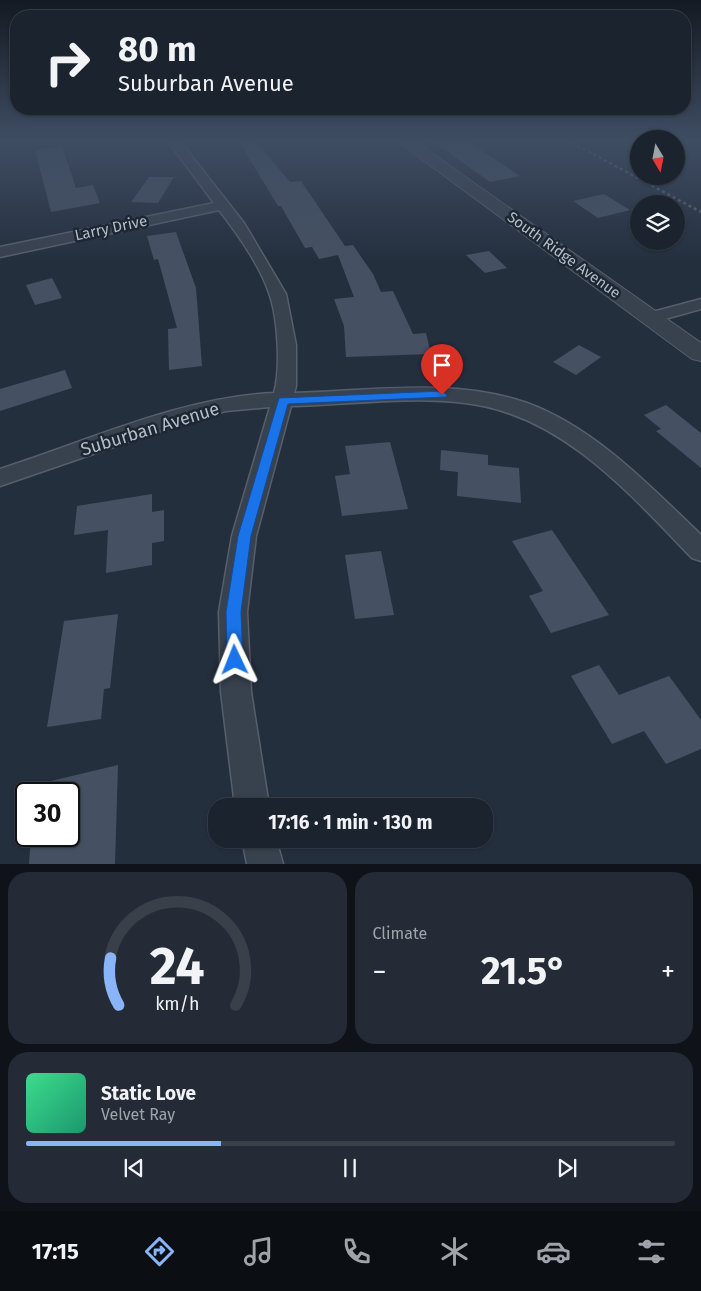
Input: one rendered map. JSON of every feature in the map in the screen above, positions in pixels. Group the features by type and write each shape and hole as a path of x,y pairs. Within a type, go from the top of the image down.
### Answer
{"street":[{"path":"204,180 239,226 278,294 287,345 286,386 244,536 233,612 236,692 251,798"},
{"name":"South Ridge Avenue","path":"459,180 701,354"},
{"name":"Larry Drive","path":"0,252 223,205"},
{"path":"651,318 701,304"},
{"name":"Suburban Avenue","path":"0,478 185,414 244,401 426,394 482,399 522,409 545,420 583,444 652,501 701,551"},
{"path":"261,848 265,864"}],"building":[{"path":"43,180 73,180 76,188 93,185 100,203 51,212"},
{"path":"147,180 172,180 158,203 131,202"},
{"path":"262,180 301,181 345,246 353,245 373,274 381,292 393,291 413,334 426,333 431,354 346,357 344,326 334,299 354,297 338,255 319,259 312,247 305,248 281,206 278,206"},
{"path":"604,194 630,210 598,218 573,201"},
{"path":"176,232 196,288 202,366 169,370 168,329 177,328 158,259 154,260 147,236"},
{"path":"489,251 507,268 485,273 466,255"},
{"path":"52,278 62,298 35,305 26,285"},
{"path":"579,345 601,357 576,375 553,362"},
{"path":"65,370 72,388 0,411 0,389"},
{"path":"666,405 701,433 701,468 656,431 661,429 644,415"},
{"path":"390,442 408,509 342,516 335,476 350,474 345,446"},
{"path":"441,450 488,455 488,465 519,468 521,503 457,496 458,472 440,470"},
{"path":"152,494 152,512 164,510 164,541 152,543 152,565 106,573 108,530 74,535 77,506"},
{"path":"552,530 609,615 551,633 529,596 543,591 512,541"},
{"path":"381,551 394,615 355,619 345,555"},
{"path":"118,614 110,688 104,689 101,719 47,727 64,621"},
{"path":"599,665 619,695 669,676 701,720 701,749 666,764 644,731 612,744 571,676"},
{"path":"118,765 115,864 29,864 30,847 80,847 80,782 47,782"}],"railway":[{"path":"642,180 701,212"}],"route":[{"path":"235,660 233,612 244,536 283,400 426,394 442,395"}]}
